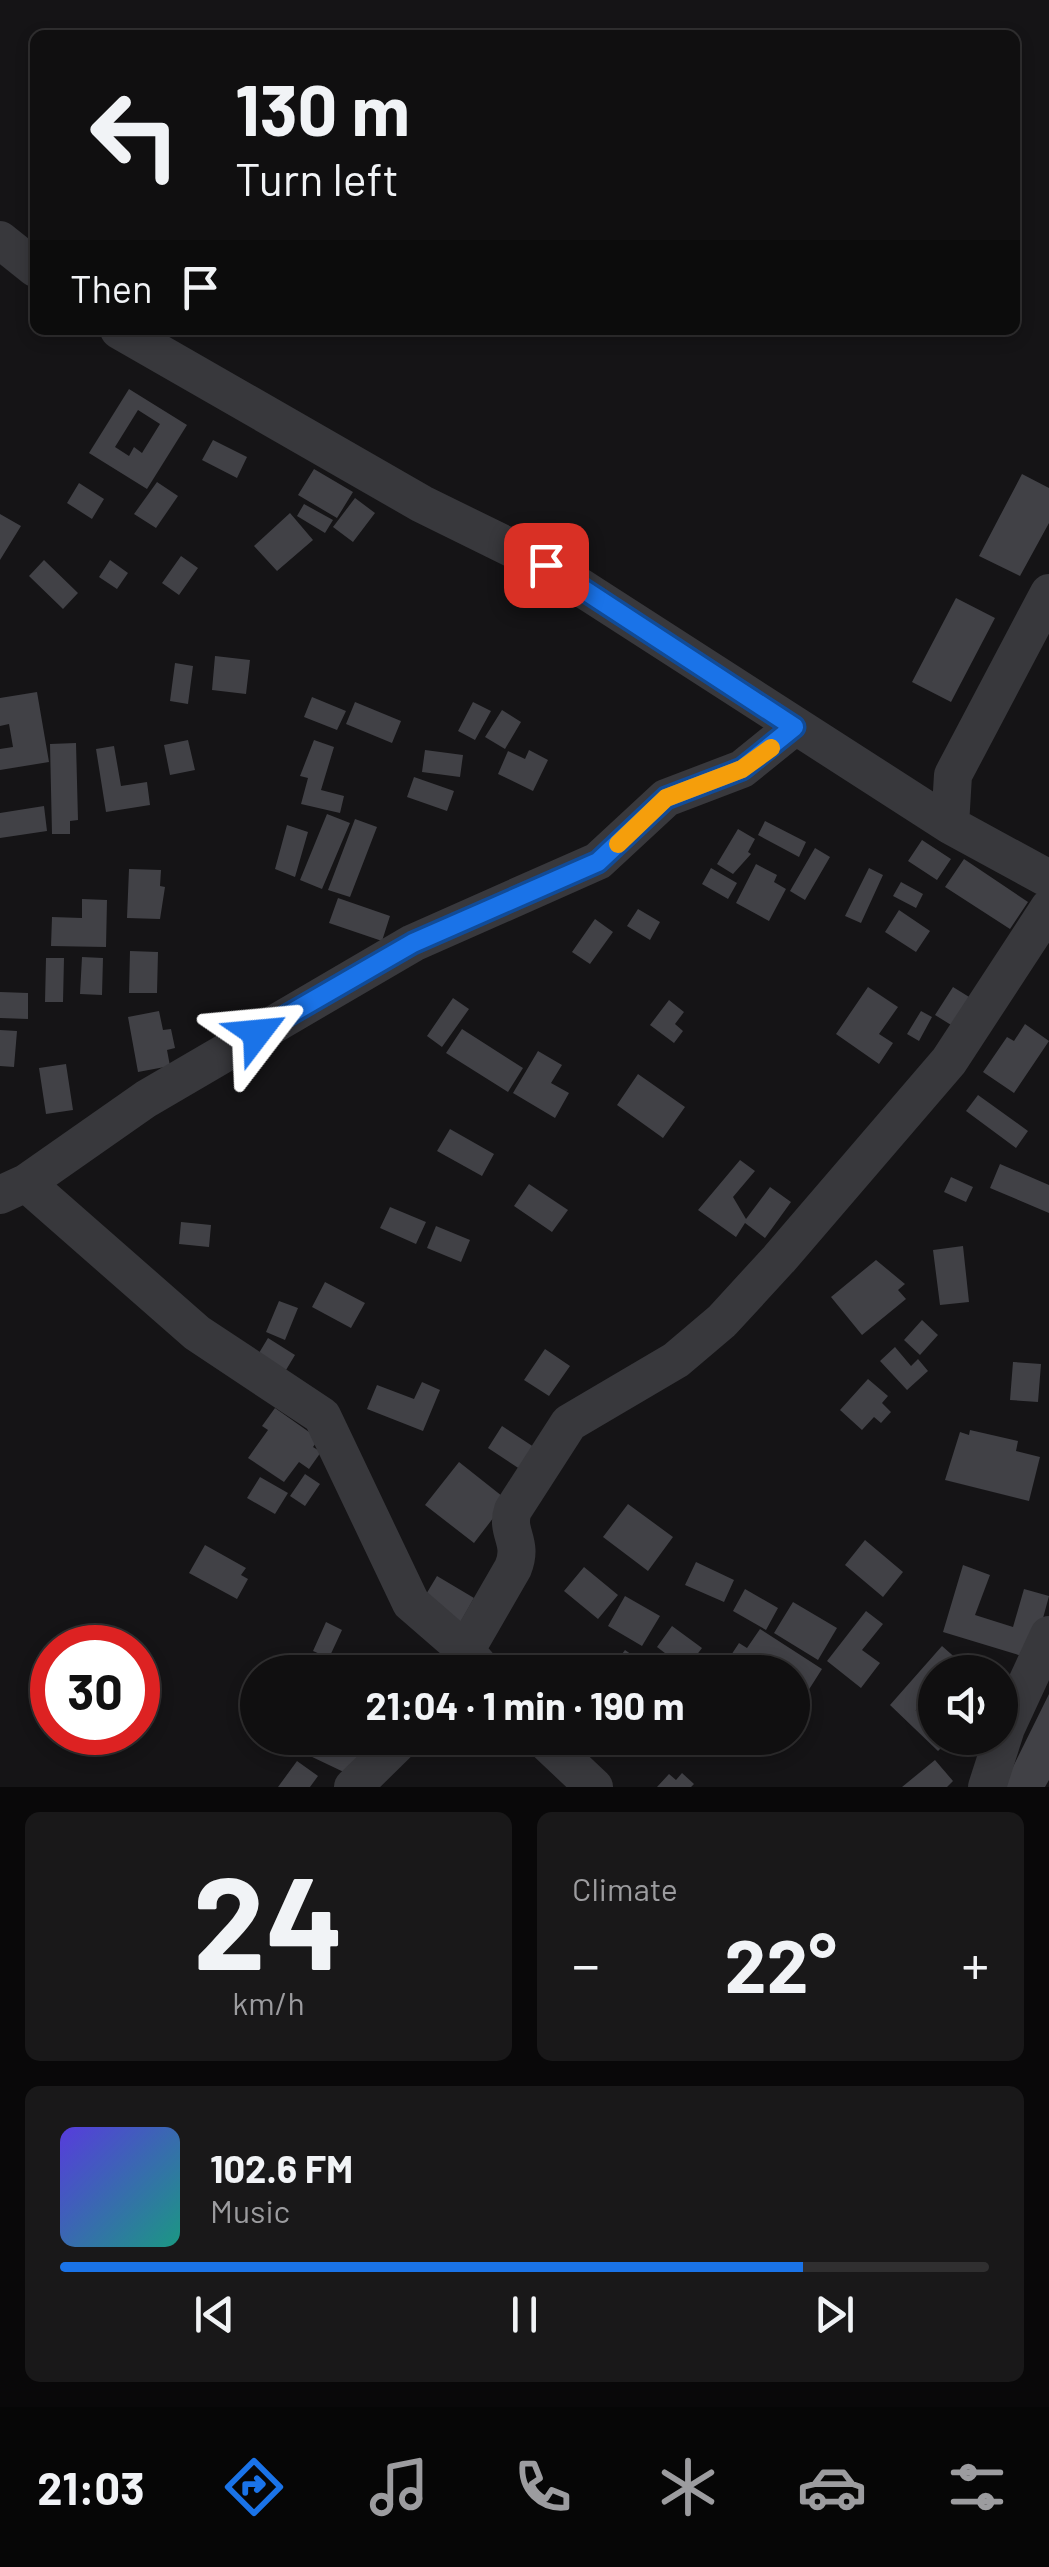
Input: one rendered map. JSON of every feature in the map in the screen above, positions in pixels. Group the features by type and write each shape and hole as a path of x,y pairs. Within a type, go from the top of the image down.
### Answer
{"street":[{"path":"0,240 30,264"},
{"path":"128,335 422,504 546,565 950,825 1049,879"},
{"path":"950,825 953,775 1049,593"},
{"path":"458,1655 411,1603 355,1491 336,1438 322,1416 197,1333 13,1189 146,1098 413,943 598,862 666,798 742,769 794,727"},
{"path":"472,1655 520,1552 510,1519 513,1510 559,1434 577,1417 676,1360 722,1321 817,1209 905,1117 949,1061 1049,908"},
{"path":"986,1787 1006,1728 1049,1635"},
{"path":"353,1787 386,1755"},
{"path":"560,1755 594,1787"}],"building":[{"path":"129,389 187,425 147,489 89,453","holes":["138,410 160,424 142,453 134,447 129,456 115,447"]},
{"path":"213,440 247,457 237,478 202,460"},
{"path":"314,469 353,492 337,518 298,495"},
{"path":"1022,474 1049,488 1049,523 1020,576 979,556"},
{"path":"157,482 178,496 156,528 134,514"},
{"path":"79,483 104,499 92,519 67,503"},
{"path":"355,498 375,513 353,542 333,527"},
{"path":"304,504 333,520 325,533 297,516"},
{"path":"290,513 313,540 277,571 254,546"},
{"path":"0,514 21,526 0,560"},
{"path":"181,556 198,568 179,595 162,583"},
{"path":"44,560 78,593 63,609 29,576"},
{"path":"110,560 128,573 117,589 99,577"},
{"path":"956,598 995,618 951,702 912,682"},
{"path":"215,656 250,660 246,694 212,690"},
{"path":"175,663 193,666 188,704 170,701"},
{"path":"37,692 49,762 0,770 0,749 13,747 9,724 0,726 0,698"},
{"path":"312,697 346,711 337,730 304,717"},
{"path":"355,702 401,721 392,743 346,724"},
{"path":"473,702 491,711 475,740 458,731"},
{"path":"502,710 521,722 505,749 485,737"},
{"path":"188,740 195,770 170,775 164,745"},
{"path":"314,740 334,747 321,790 344,796 340,813 301,804 308,778 300,776"},
{"path":"76,743 78,820 70,821 70,834 52,834 50,744"},
{"path":"114,746 121,786 147,782 150,805 106,812 96,749"},
{"path":"425,750 463,755 460,777 422,772"},
{"path":"529,750 548,760 533,791 498,774 508,751 525,759"},
{"path":"414,777 454,791 447,811 407,797"},
{"path":"44,806 47,831 0,838 0,813"},
{"path":"327,814 350,823 322,889 300,880"},
{"path":"355,819 377,827 350,897 328,890"},
{"path":"765,821 806,842 799,857 758,835"},
{"path":"287,825 308,832 295,877 275,869"},
{"path":"738,829 755,839 748,852 751,854 733,874 717,864"},
{"path":"922,840 951,859 937,880 908,861"},
{"path":"815,848 830,857 805,900 790,891"},
{"path":"964,859 1028,902 1010,929 945,887"},
{"path":"756,864 777,875 774,882 786,889 769,921 736,903"},
{"path":"711,868 737,883 728,899 702,884"},
{"path":"869,868 883,875 861,923 845,916"},
{"path":"129,869 161,870 160,886 165,887 160,919 127,918"},
{"path":"901,882 923,894 916,908 893,896"},
{"path":"338,898 390,916 382,941 329,923"},
{"path":"82,899 107,900 106,947 51,946 52,917 82,918"},
{"path":"638,909 660,922 650,940 627,926"},
{"path":"899,910 930,931 916,952 885,932"},
{"path":"595,919 613,932 590,964 572,952"},
{"path":"130,951 158,952 157,993 129,993"},
{"path":"82,957 103,958 102,995 80,994"},
{"path":"46,958 64,958 63,1002 45,1002"},
{"path":"868,987 898,1007 879,1034 893,1043 879,1064 836,1034"},
{"path":"953,987 974,1000 956,1028 935,1015"},
{"path":"0,992 28,993 28,1019 0,1018"},
{"path":"453,998 469,1009 442,1047 427,1036"},
{"path":"669,1000 684,1012 675,1024 683,1031 674,1043 650,1025"},
{"path":"159,1011 163,1030 171,1029 175,1048 167,1050 170,1066 138,1072 128,1017"},
{"path":"921,1011 932,1017 919,1041 907,1034"},
{"path":"1025,1024 1049,1041 1014,1093 983,1072 1007,1037 1014,1041"},
{"path":"462,1029 523,1068 508,1092 446,1053"},
{"path":"0,1030 17,1031 14,1067 0,1066"},
{"path":"538,1051 562,1065 551,1083 569,1093 555,1118 513,1093"},
{"path":"66,1064 73,1110 46,1114 39,1068"},
{"path":"638,1074 685,1107 663,1138 617,1105"},
{"path":"978,1095 1028,1131 1016,1148 966,1111"},
{"path":"450,1129 494,1154 482,1176 437,1151"},
{"path":"740,1160 755,1171 733,1197 746,1219 770,1187 791,1202 765,1238 745,1223 736,1237 698,1210"},
{"path":"1000,1164 1049,1185 1049,1213 990,1188"},
{"path":"951,1177 973,1187 966,1202 944,1192"},
{"path":"529,1184 568,1210 552,1232 514,1206"},
{"path":"390,1207 426,1222 416,1244 380,1228"},
{"path":"181,1222 211,1225 209,1247 179,1244"},
{"path":"436,1226 470,1240 461,1262 427,1248"},
{"path":"963,1246 969,1302 940,1305 933,1250"},
{"path":"876,1260 905,1284 898,1290 906,1299 862,1335 831,1297"},
{"path":"325,1282 365,1303 351,1328 312,1307"},
{"path":"279,1301 298,1308 285,1340 266,1332"},
{"path":"922,1320 938,1335 920,1355 904,1340"},
{"path":"268,1338 295,1355 283,1375 256,1358"},
{"path":"895,1347 911,1366 918,1359 928,1371 907,1390 880,1361"},
{"path":"545,1349 570,1366 549,1396 524,1380"},
{"path":"1013,1362 1041,1364 1038,1402 1010,1400"},
{"path":"868,1379 888,1396 882,1403 891,1412 881,1423 874,1417 862,1430 840,1410"},
{"path":"422,1382 440,1390 423,1431 367,1409 377,1385 414,1399"},
{"path":"275,1408 319,1439 313,1447 321,1452 309,1469 299,1462 284,1482 248,1458 268,1430 262,1426"},
{"path":"502,1426 546,1455 532,1477 488,1448"},
{"path":"970,1430 1018,1441 1016,1451 1040,1457 1029,1501 945,1480 960,1432 969,1435"},
{"path":"459,1462 507,1500 474,1543 425,1505"},
{"path":"305,1474 320,1484 305,1506 290,1496"},
{"path":"260,1477 288,1493 275,1514 247,1498"},
{"path":"628,1504 673,1537 648,1571 603,1537"},
{"path":"865,1540 903,1572 883,1597 845,1565"},
{"path":"205,1545 246,1568 241,1575 248,1579 237,1599 189,1573"},
{"path":"696,1562 734,1580 724,1602 685,1585"},
{"path":"963,1565 990,1575 975,1615 1013,1627 1024,1589 1049,1596 1032,1659 943,1632"},
{"path":"584,1567 618,1595 598,1619 564,1591"},
{"path":"437,1576 474,1598 460,1623 422,1601"},
{"path":"745,1589 778,1608 766,1630 733,1611"},
{"path":"625,1596 660,1616 642,1646 608,1626"},
{"path":"793,1602 837,1628 818,1660 774,1633"},
{"path":"866,1611 883,1624 862,1650 880,1663 861,1688 827,1661"},
{"path":"326,1622 342,1630 330,1655 313,1651"},
{"path":"672,1626 702,1648 697,1655 668,1655 657,1647"},
{"path":"760,1629 800,1655 731,1655 739,1643 747,1648"},
{"path":"942,1646 952,1655 934,1655"},
{"path":"810,1661 822,1669 810,1688"},
{"path":"918,1673 918,1732 890,1705"},
{"path":"1049,1694 1049,1780 1045,1787 1003,1787"},
{"path":"308,1755 358,1755 350,1775"},
{"path":"935,1760 953,1781 947,1787 902,1787"},
{"path":"297,1761 318,1776 310,1787 278,1787"},
{"path":"682,1773 694,1784 691,1787 657,1787 669,1774 676,1780"}],"slow traffic":[{"path":"618,844 666,798 742,769 771,748"}],"route":[{"path":"257,1033 413,943 598,862 654,806 742,769 794,727 609,602 546,565"}]}
